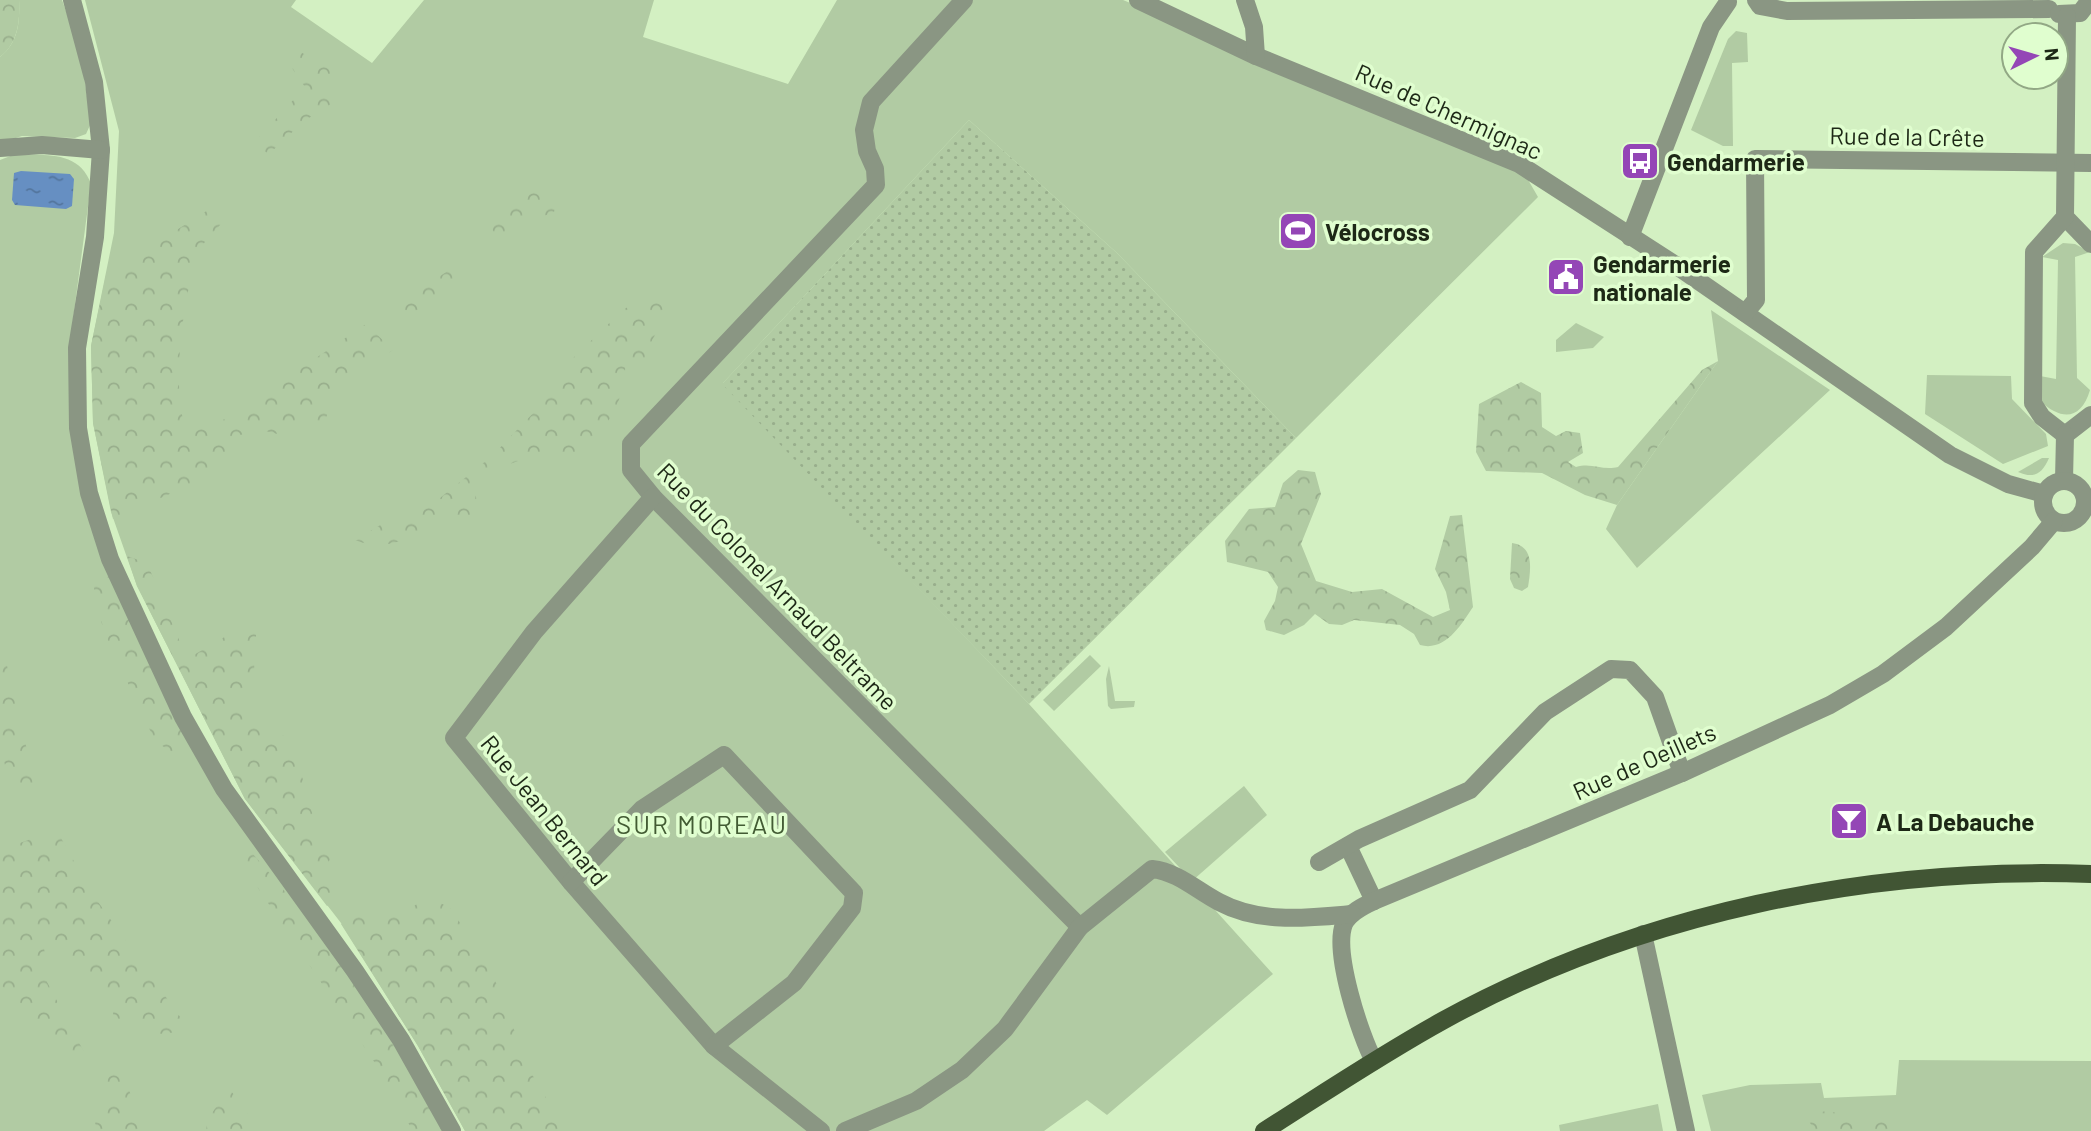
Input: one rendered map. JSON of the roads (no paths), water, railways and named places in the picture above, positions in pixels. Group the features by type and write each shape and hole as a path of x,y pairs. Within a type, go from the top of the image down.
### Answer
{"main road":[{"path":"1265,1131 1374,1061 1445,1020 1508,989 1643,934 1698,918 1805,894 1962,876 2091,874"}],"street":[{"path":"72,0 94,82 101,150 100,199 82,302 75,383 83,466 110,559 183,717 224,789 355,971 401,1040 452,1131"},
{"name":"Rue du Colonel Arnaud Beltrame","path":"964,0 871,102 864,130 867,151 875,169 876,185 631,444 631,470 653,498 1080,927"},
{"name":"Rue de Chermignac","path":"1138,0 1256,55 1519,164 1745,313 1950,455 2008,484 2044,494"},
{"path":"1245,0 1254,27 1256,55"},
{"path":"1630,237 1711,27 1727,1 1744,5 1754,0 1760,6 1787,11 2047,4 2067,16"},
{"path":"2067,16 2089,5"},
{"path":"2065,435 2042,417 2033,404 2034,252 2065,217 2067,16"},
{"path":"0,148 42,145 101,150"},
{"name":"Rue de la Crête","path":"1745,313 1756,300 1755,159 2091,163"},
{"path":"2065,217 2091,244"},
{"path":"2065,435 2091,415"},
{"path":"2064,480 2065,435"},
{"path":"2064,480 2087,490 2085,524 2054,521 2044,510 2044,494 2052,485 2064,480"},
{"name":"Rue Jean Bernard","path":"653,498 534,632 454,738 571,882 714,1046 821,1131"},
{"name":"Rue de Oeillets","path":"1352,914 1374,901 1682,773 1830,705 1883,674 1946,627 2032,547 2054,521"},
{"path":"1319,862 1469,790 1545,712 1611,669 1630,670 1655,697 1682,773"},
{"path":"571,882 642,809 724,755 854,893 852,908 794,982 714,1046"},
{"path":"1348,846 1374,901"},
{"path":"845,1131 916,1101 962,1070 1005,1029 1080,927 1152,869 1168,871 1222,904 1278,919 1352,914"},
{"path":"1352,914 1345,923 1341,940 1343,960 1363,1041 1374,1061"},
{"path":"1643,934 1686,1131"}],"water":[{"path":"21,171 70,174 74,179 72,206 66,209 15,205 12,200 14,173"}],"place":[{"name":"Gendarmerie","path":"1640,161"},
{"name":"Vélocross","path":"1298,231"},
{"name":"Gendarmerie nationale","path":"1566,277"},
{"name":"A La Debauche","path":"1849,821"}],"district":[{"name":"SUR MOREAU","path":"702,823"}]}
